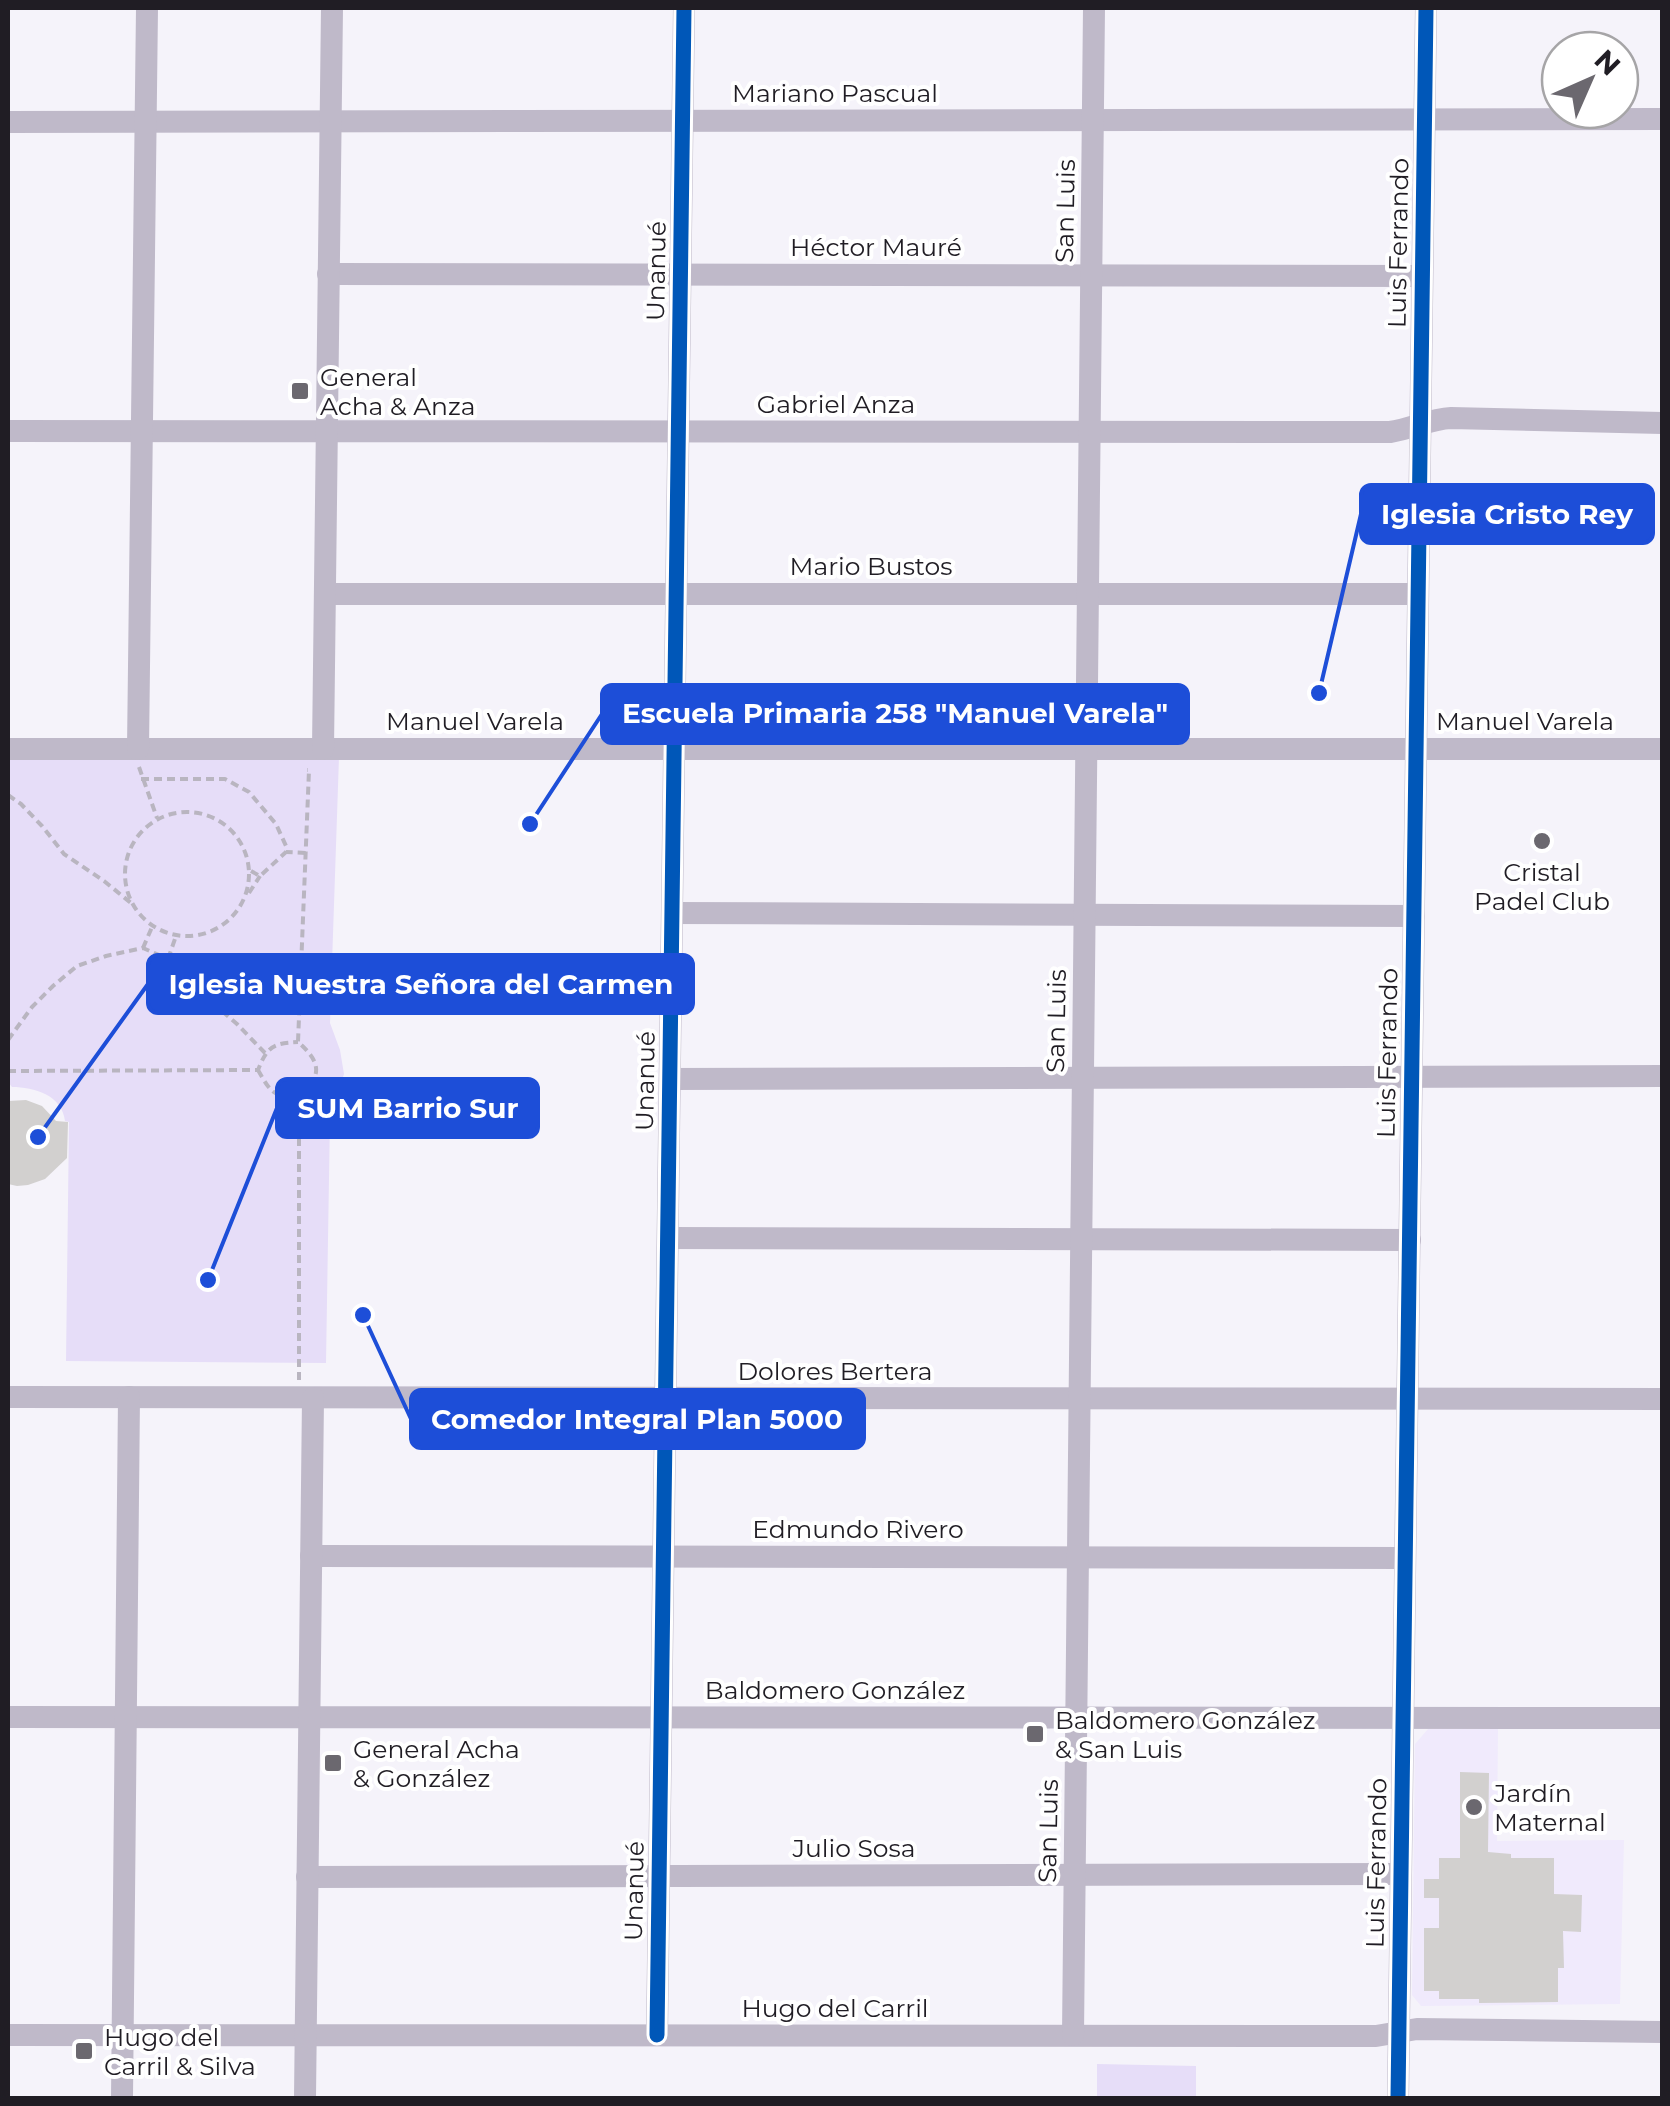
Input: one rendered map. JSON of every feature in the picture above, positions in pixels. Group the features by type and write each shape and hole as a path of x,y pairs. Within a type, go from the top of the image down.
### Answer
{"street":[{"path":"138,758 147,8"},
{"path":"323,749 332,8"},
{"name":"Unanué","path":"657,2035 684,8"},
{"name":"San Luis","path":"1074,2036 1094,8"},
{"name":"Luis Ferrando","path":"1398,2098 1426,8"},
{"name":"Mariano Pascual","path":"8,122 1662,119"},
{"name":"Héctor Mauré","path":"328,274 1422,276"},
{"name":"Gabriel Anza","path":"8,430 1390,432 1451,418 1662,423"},
{"name":"Mario Bustos","path":"324,594 1418,594"},
{"name":"Manuel Varela","path":"8,749 138,758 323,749 1662,749"},
{"path":"672,913 1414,916"},
{"path":"670,1079 1662,1076"},
{"path":"668,1238 1410,1240"},
{"name":"Dolores Bertera","path":"8,1397 1662,1399"},
{"path":"122,2098 129,1398"},
{"path":"304,2098 311,1556 306,1398"},
{"name":"Edmundo Rivero","path":"311,1556 1405,1558"},
{"name":"Baldomero González","path":"8,1716 1662,1718"},
{"name":"Julio Sosa","path":"307,1877 1401,1874"},
{"name":"Hugo del Carril","path":"8,2034 1382,2036 1417,2029 1662,2032"}],"path":[{"path":"138,758 141,779 158,820"},
{"path":"298,1042 309,770"},
{"path":"8,796 21,804 64,854 120,894 152,927 176,936 204,936 228,921 260,876 286,852 286,846 276,824 249,792 225,779 141,779"},
{"path":"120,894 125,858 136,836 158,820 182,813 210,814 232,832 246,851 251,871 248,895"},
{"path":"286,852 306,854"},
{"path":"251,871 260,876"},
{"path":"124,884 134,906"},
{"path":"143,948 152,927"},
{"path":"168,958 176,936"},
{"path":"8,1040 52,986 77,966 143,948 168,958 265,1053"},
{"path":"298,1042 312,1054 317,1072 312,1085 299,1096 283,1098 268,1088 258,1070 265,1053 278,1043 298,1042"},
{"path":"8,1071 258,1070"},
{"path":"299,1096 306,1398"}],"shaded area":[{"path":"8,755 339,757 330,1023 344,1074 330,1117 326,1363 66,1361 69,1122 53,1099 38,1091 12,1087 8,1082"},
{"path":"1428,1729 1498,1729 1497,1841 1624,1840 1620,2004 1421,2006 1412,1995 1415,1744"},
{"path":"1097,2064 1196,2066 1196,2098 1097,2098"}],"building":[{"path":"26,1100 42,1106 56,1121 68,1122 67,1158 45,1179 17,1186 8,1184 8,1101"},
{"path":"1460,1772 1489,1773 1488,1852 1511,1854 1511,1858 1554,1858 1554,1894 1582,1895 1581,1932 1563,1931 1564,1968 1558,1968 1558,2002 1479,2003 1479,1999 1439,1999 1439,1991 1424,1991 1424,1928 1439,1928 1439,1898 1424,1898 1424,1879 1439,1879 1439,1858 1460,1858"}],"cycle path":[{"path":"657,2035 684,8"},
{"path":"1398,2098 1426,8"}],"place":[{"name":"General Acha & Anza","path":"300,391"},
{"name":"Iglesia Cristo Rey","path":"1319,693"},
{"name":"Escuela Primaria 258 \"Manuel Varela\"","path":"530,824"},
{"name":"Cristal Padel Club","path":"1542,841"},
{"name":"Iglesia Nuestra Señora del Carmen","path":"38,1137"},
{"name":"SUM Barrio Sur","path":"208,1280"},
{"name":"Comedor Integral Plan 5000","path":"363,1315"},
{"name":"Baldomero González & San Luis","path":"1035,1734"},
{"name":"General Acha & González","path":"333,1763"},
{"name":"Jardín Maternal","path":"1474,1807"},
{"name":"Hugo del Carril & Silva","path":"84,2051"}]}
